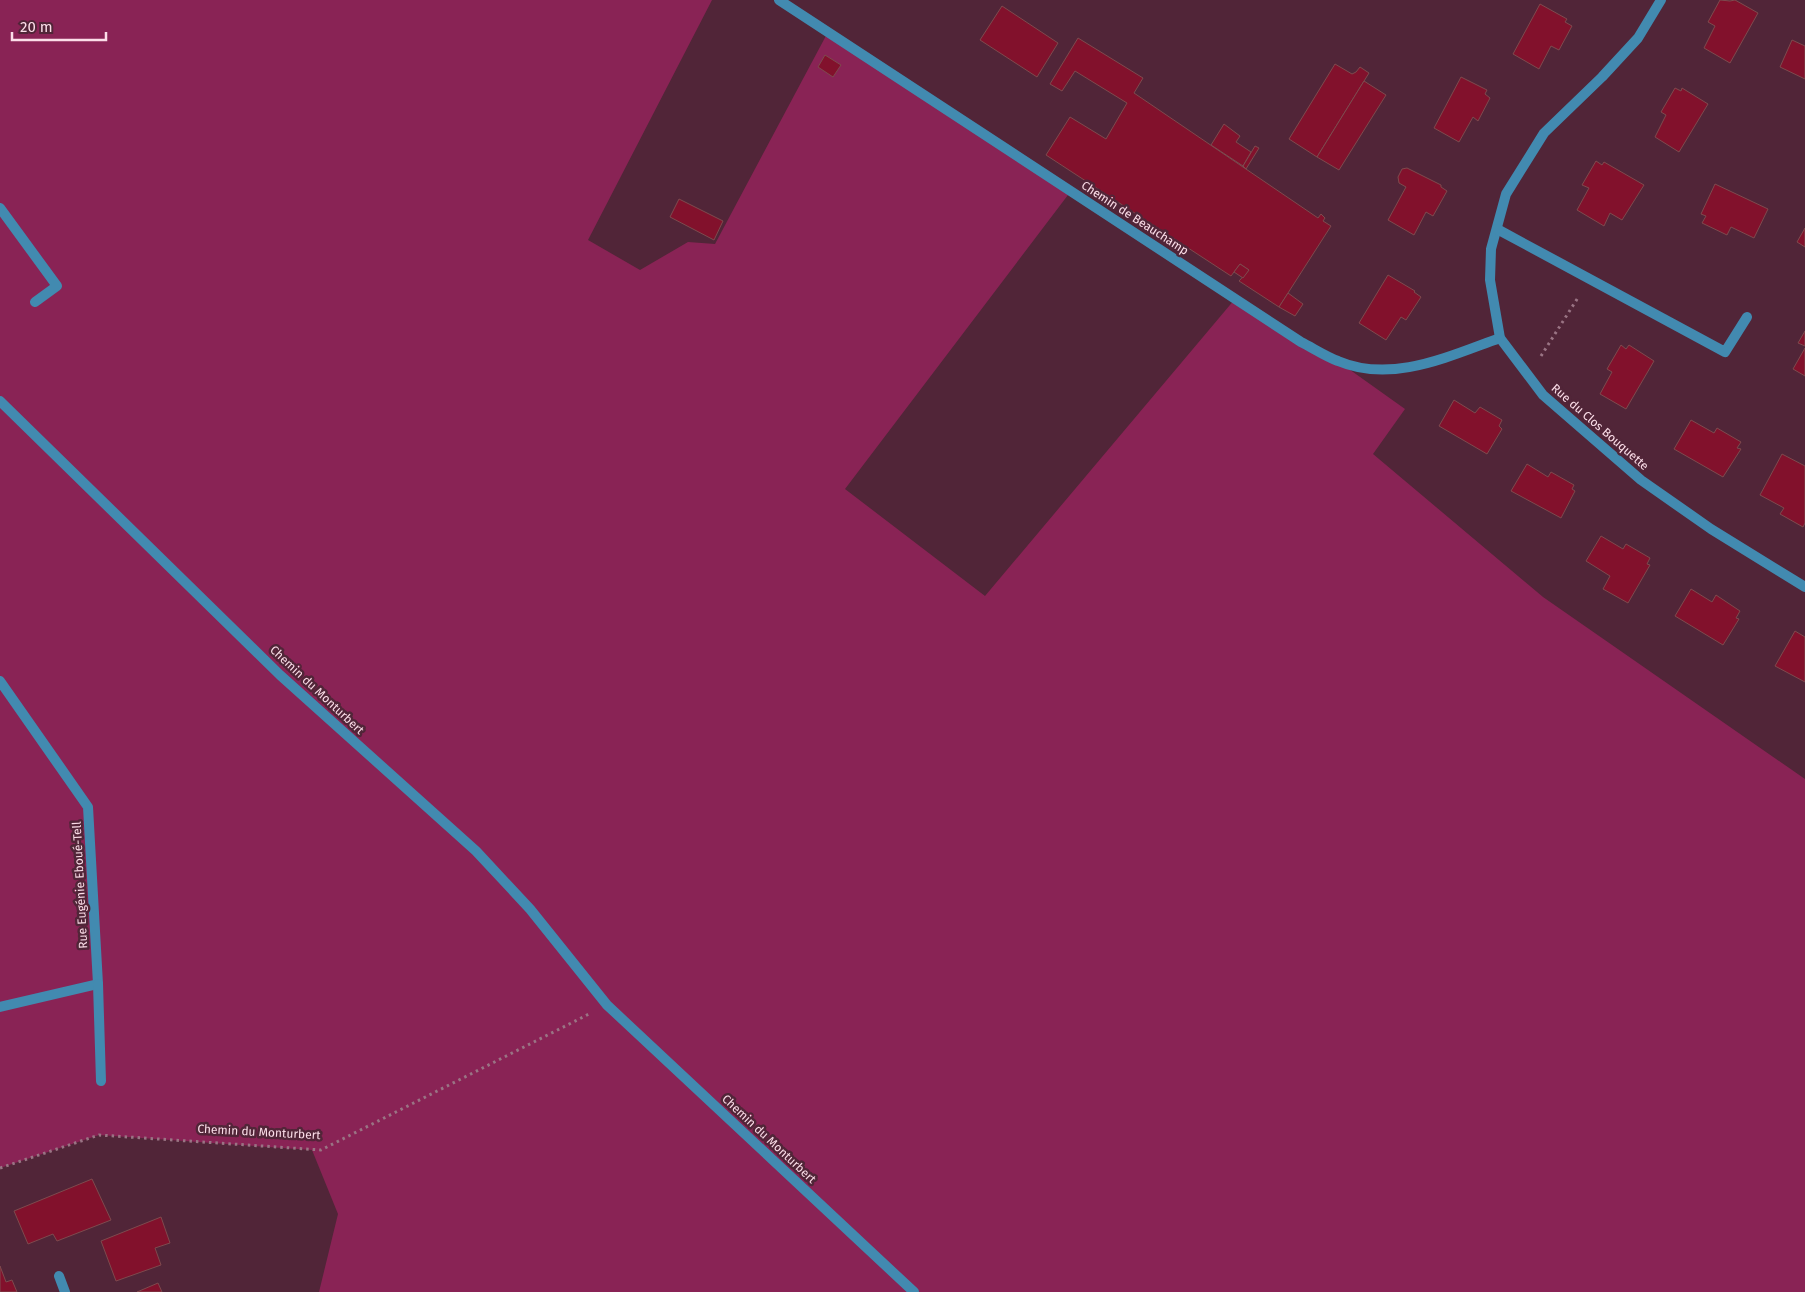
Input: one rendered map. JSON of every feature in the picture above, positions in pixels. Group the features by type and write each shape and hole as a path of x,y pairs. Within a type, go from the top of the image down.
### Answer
{"street":[{"name":"Chemin de Beauchamp","path":"779,0 1301,342 1339,362 1363,368 1391,370 1428,364 1500,338"},
{"name":"Rue du Clos Bouquette","path":"1661,0 1638,38 1602,77 1544,133 1506,194 1491,249 1490,280 1500,338 1543,395 1641,480 1711,529 1805,588"},
{"path":"0,208 56,286 35,302"},
{"path":"1497,229 1725,352 1747,317"},
{"name":"Chemin du Monturbert","path":"0,401 280,675 476,851 530,909 607,1005 914,1292"},
{"name":"Rue Eugénie Eboué-Tell","path":"0,681 88,807 98,984 101,1081"},
{"path":"0,1007 98,984"},
{"path":"59,1276 65,1292"}],"path":[{"path":"1529,376 1590,279"},
{"name":"Chemin du Monturbert","path":"0,1168 99,1135 321,1150 607,1005"}],"shaded area":[{"path":"0,0 712,0 588,240 640,270 688,242 715,244 828,32 1071,191 845,489 985,596 1235,299 1339,362 1405,409 1373,454 1543,597 1805,779 1805,1292 319,1292 338,1214 312,1150 99,1135 0,1168"}],"building":[{"path":"1720,0 1735,0 1758,13 1730,63 1704,48 1715,26 1708,22"},
{"path":"1540,4 1567,19 1565,22 1572,26 1559,50 1551,46 1539,69 1513,54"},
{"path":"1002,6 1058,43 1037,77 980,40"},
{"path":"1078,38 1143,78 1134,93 1318,218 1321,214 1325,218 1323,221 1331,226 1279,307 1239,281 1249,270 1240,264 1231,276 1046,155 1070,117 1106,139 1127,103 1075,71 1062,91 1050,84"},
{"path":"1792,40 1805,46 1805,79 1780,67"},
{"path":"825,55 841,65 833,77 818,67"},
{"path":"1335,64 1352,74 1360,67 1369,73 1317,157 1289,139"},
{"path":"1461,77 1487,90 1485,94 1490,98 1478,121 1473,117 1459,142 1434,128"},
{"path":"1364,81 1386,95 1339,170 1317,157"},
{"path":"1675,88 1681,91 1682,88 1708,104 1679,152 1655,137 1666,115 1661,112"},
{"path":"1224,124 1240,136 1236,142 1251,152 1243,166 1211,145"},
{"path":"1255,146 1259,148 1246,169 1243,166"},
{"path":"1596,161 1602,165 1604,162 1644,185 1622,220 1610,213 1604,226 1577,210 1589,188 1582,185"},
{"path":"1407,168 1441,185 1447,191 1433,216 1426,212 1414,235 1388,220 1406,187 1399,183 1398,177 1402,169"},
{"path":"1715,184 1768,209 1754,238 1731,227 1727,235 1702,223 1706,216 1701,214"},
{"path":"679,199 723,221 714,240 670,217"},
{"path":"1805,228 1805,247 1797,242"},
{"path":"1240,264 1249,270 1243,278 1234,272"},
{"path":"1388,275 1415,291 1421,297 1406,320 1401,317 1386,340 1359,323"},
{"path":"1288,293 1303,304 1295,316 1279,307"},
{"path":"1805,331 1805,346 1798,343"},
{"path":"1621,345 1626,349 1629,345 1654,361 1626,409 1600,394 1612,372 1607,369"},
{"path":"1805,348 1805,376 1793,369"},
{"path":"1454,400 1475,413 1480,407 1502,420 1499,426 1502,429 1487,454 1439,426"},
{"path":"1691,420 1714,433 1717,428 1741,442 1737,448 1741,449 1723,477 1674,449"},
{"path":"1782,454 1805,466 1805,523 1803,527 1780,514 1784,508 1760,495"},
{"path":"1527,464 1548,477 1551,472 1574,485 1572,489 1575,491 1561,518 1511,491"},
{"path":"1601,536 1623,549 1626,544 1650,558 1647,564 1650,565 1628,603 1603,589 1610,576 1586,561"},
{"path":"1691,589 1712,602 1716,595 1740,611 1736,618 1739,619 1723,645 1675,616"},
{"path":"1795,631 1805,637 1805,682 1775,666"},
{"path":"92,1179 111,1220 57,1241 53,1234 28,1244 14,1211"},
{"path":"161,1217 170,1243 155,1248 161,1265 116,1281 101,1241"},
{"path":"0,1266 6,1282 12,1280 17,1292 0,1292"},
{"path":"158,1283 162,1292 137,1292"}]}
